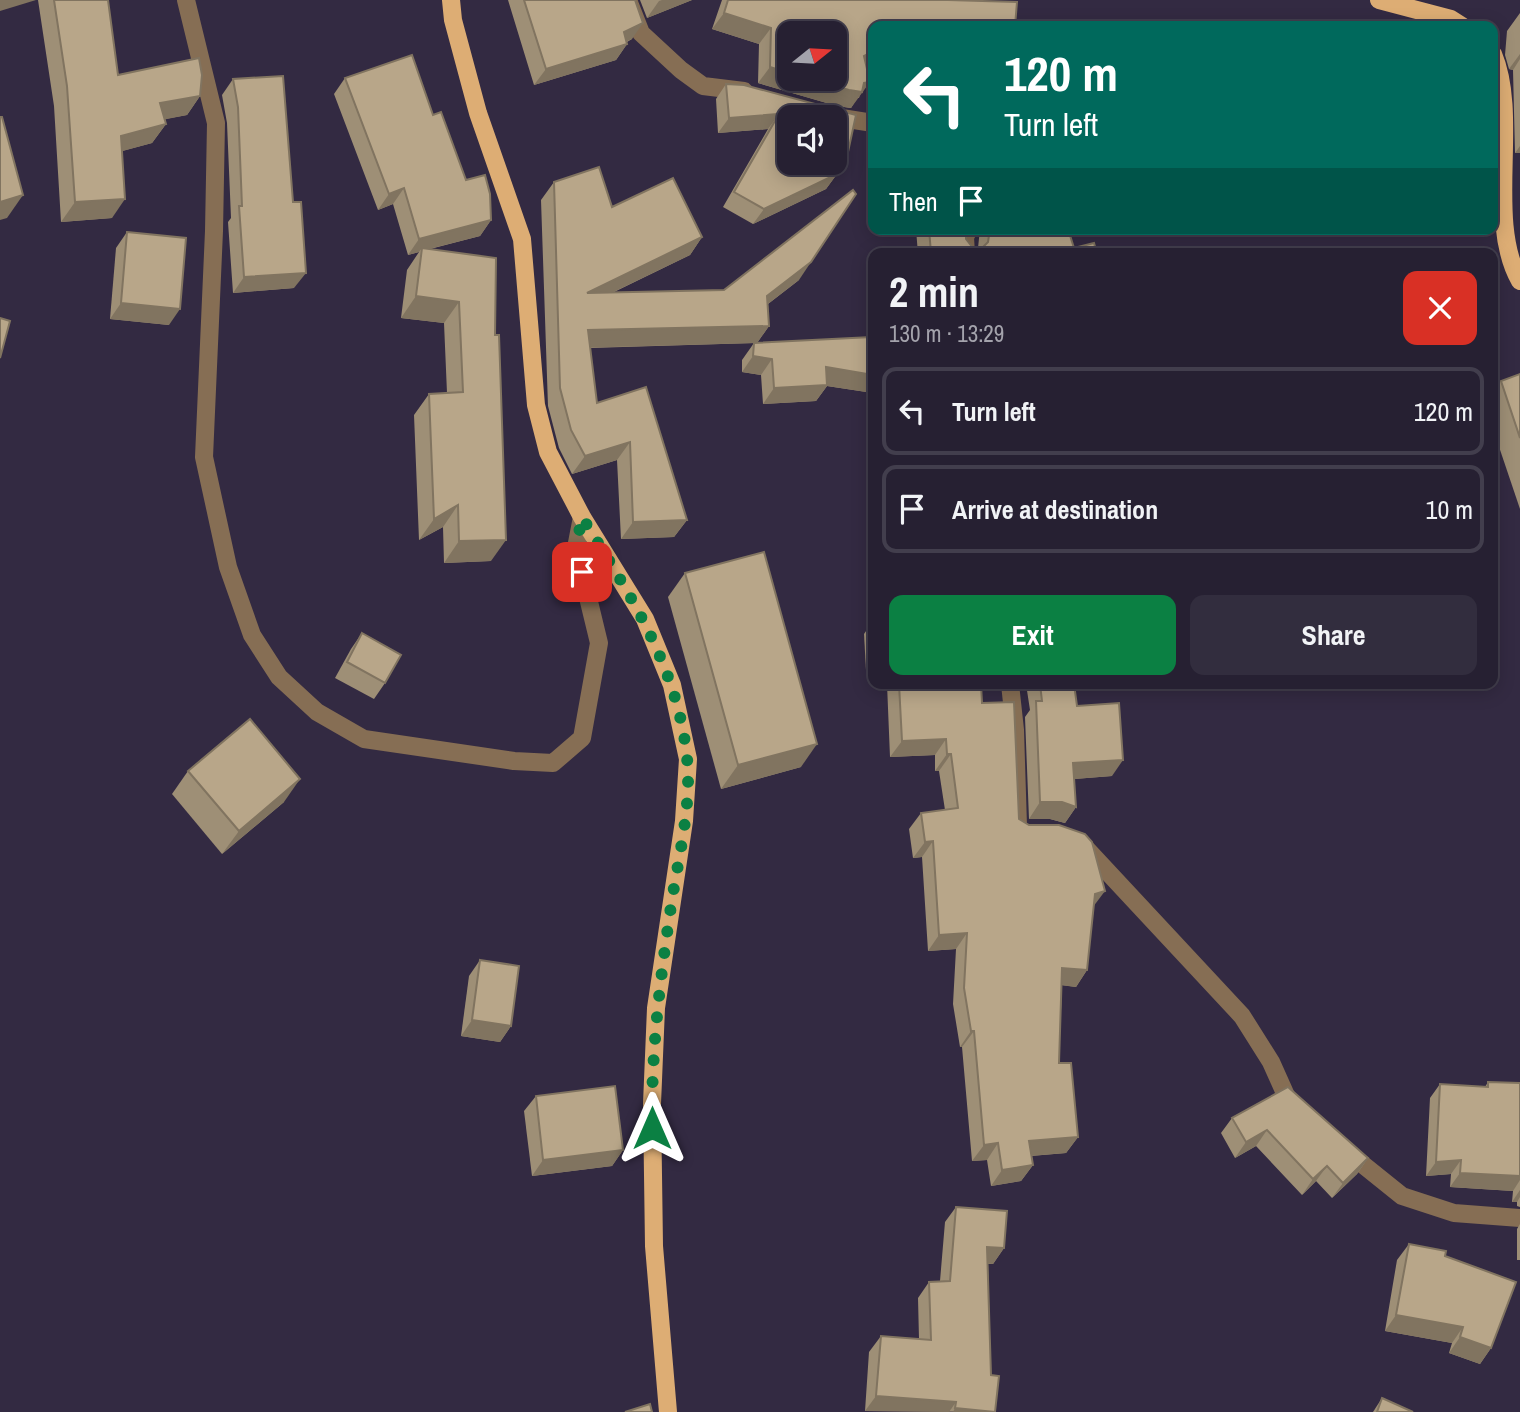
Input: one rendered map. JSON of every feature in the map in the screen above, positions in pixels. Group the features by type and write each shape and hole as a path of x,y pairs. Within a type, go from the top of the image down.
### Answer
{"main road":[{"path":"451,0 453,20 478,113 522,239 536,405 548,452 582,517 645,619 672,685 688,759 684,821 656,1009 652,1104 654,1246 668,1412"},
{"path":"1379,0 1454,21"},
{"path":"1498,69 1502,81 1509,248 1520,281"}],"street":[{"path":"186,0 216,123 215,230 204,457 228,567 252,635 279,677 317,712 364,739 513,761 553,763 582,738 599,643 576,548 582,517"},
{"path":"628,0 641,33 681,70 703,86 736,89 762,97"},
{"path":"847,119 868,122"},
{"path":"1011,689 1016,730 1018,830 1039,830"},
{"path":"1060,833 1080,841 1088,849 1242,1016 1271,1062 1288,1100 1307,1116"},
{"path":"1335,1141 1402,1196 1454,1213 1520,1218"}],"building":[{"path":"54,0 108,0 118,75 199,58 202,75 200,96 160,103 166,124 121,136 125,199 75,202 67,86"},
{"path":"524,0 635,0 643,23 624,32 627,44 546,69"},
{"path":"728,0 1017,2 1015,21 868,21 868,54 864,56 868,82 864,83 862,92 847,89 847,21 777,21 777,69 770,67 771,28 724,13"},
{"path":"412,55 433,115 441,112 466,180 485,175 490,194 491,220 419,239 404,188 389,194 345,78"},
{"path":"283,76 293,202 301,202 306,273 244,277 239,206 242,206 238,107 233,79"},
{"path":"726,84 744,85 819,105 777,105 777,114 729,118"},
{"path":"847,113 856,115 847,154"},
{"path":"0,117 23,195 0,202"},
{"path":"777,117 777,175 835,175 764,209 734,192"},
{"path":"599,167 612,207 673,178 702,237 587,293 724,290 853,190 856,194 811,262 767,296 769,326 588,330 597,403 646,387 687,520 633,522 630,442 585,456 571,430 560,388 554,182"},
{"path":"127,232 186,238 180,309 121,303"},
{"path":"930,235 966,235 973,248 931,248"},
{"path":"989,235 1070,235 1074,248 973,248 983,247 988,242"},
{"path":"1094,243 1095,248 1074,248"},
{"path":"422,248 496,258 495,335 499,335 506,540 459,541 458,505 434,519 429,394 463,392 459,302 416,296"},
{"path":"0,318 10,321 0,358"},
{"path":"868,337 868,374 826,367 827,385 774,388 772,359 753,356 754,343"},
{"path":"1520,374 1520,438 1501,381"},
{"path":"764,552 817,744 738,765 685,573"},
{"path":"362,633 401,655 385,683 347,662"},
{"path":"899,689 981,689 982,703 1014,702 1019,819 1029,825 1059,825 1085,834 1092,842 1105,891 1095,894 1087,970 1062,968 1059,1063 1071,1063 1078,1137 1029,1141 1033,1165 1002,1170 998,1143 984,1145 974,1031 971,1031 964,988 967,933 939,935 933,841 925,842 921,813 958,808 951,754 947,754 946,739 902,741"},
{"path":"1041,689 1075,689 1077,706 1119,703 1123,760 1073,763 1076,807 1062,802 1040,802 1036,701 1042,701"},
{"path":"250,719 300,779 239,831 188,771"},
{"path":"480,960 519,966 511,1026 472,1020"},
{"path":"1488,1082 1520,1083 1520,1176 1460,1173 1461,1160 1436,1162 1440,1084 1488,1087"},
{"path":"615,1086 623,1150 543,1160 536,1096"},
{"path":"1288,1087 1368,1158 1343,1183 1327,1166 1313,1179 1267,1130 1246,1142 1232,1118"},
{"path":"956,1207 1007,1211 1004,1248 987,1247 991,1375 999,1376 995,1412 955,1408 956,1402 876,1396 881,1336 931,1340 929,1282 950,1281"},
{"path":"1409,1244 1446,1251 1445,1256 1516,1282 1491,1348 1460,1337 1463,1327 1396,1315"},
{"path":"1382,1398 1413,1412 1377,1412"},
{"path":"650,1404 652,1412 625,1412"}],"route":[{"path":"582,572 576,548 582,517 645,619 672,685 688,759 684,821 656,1009 652,1128"}]}
